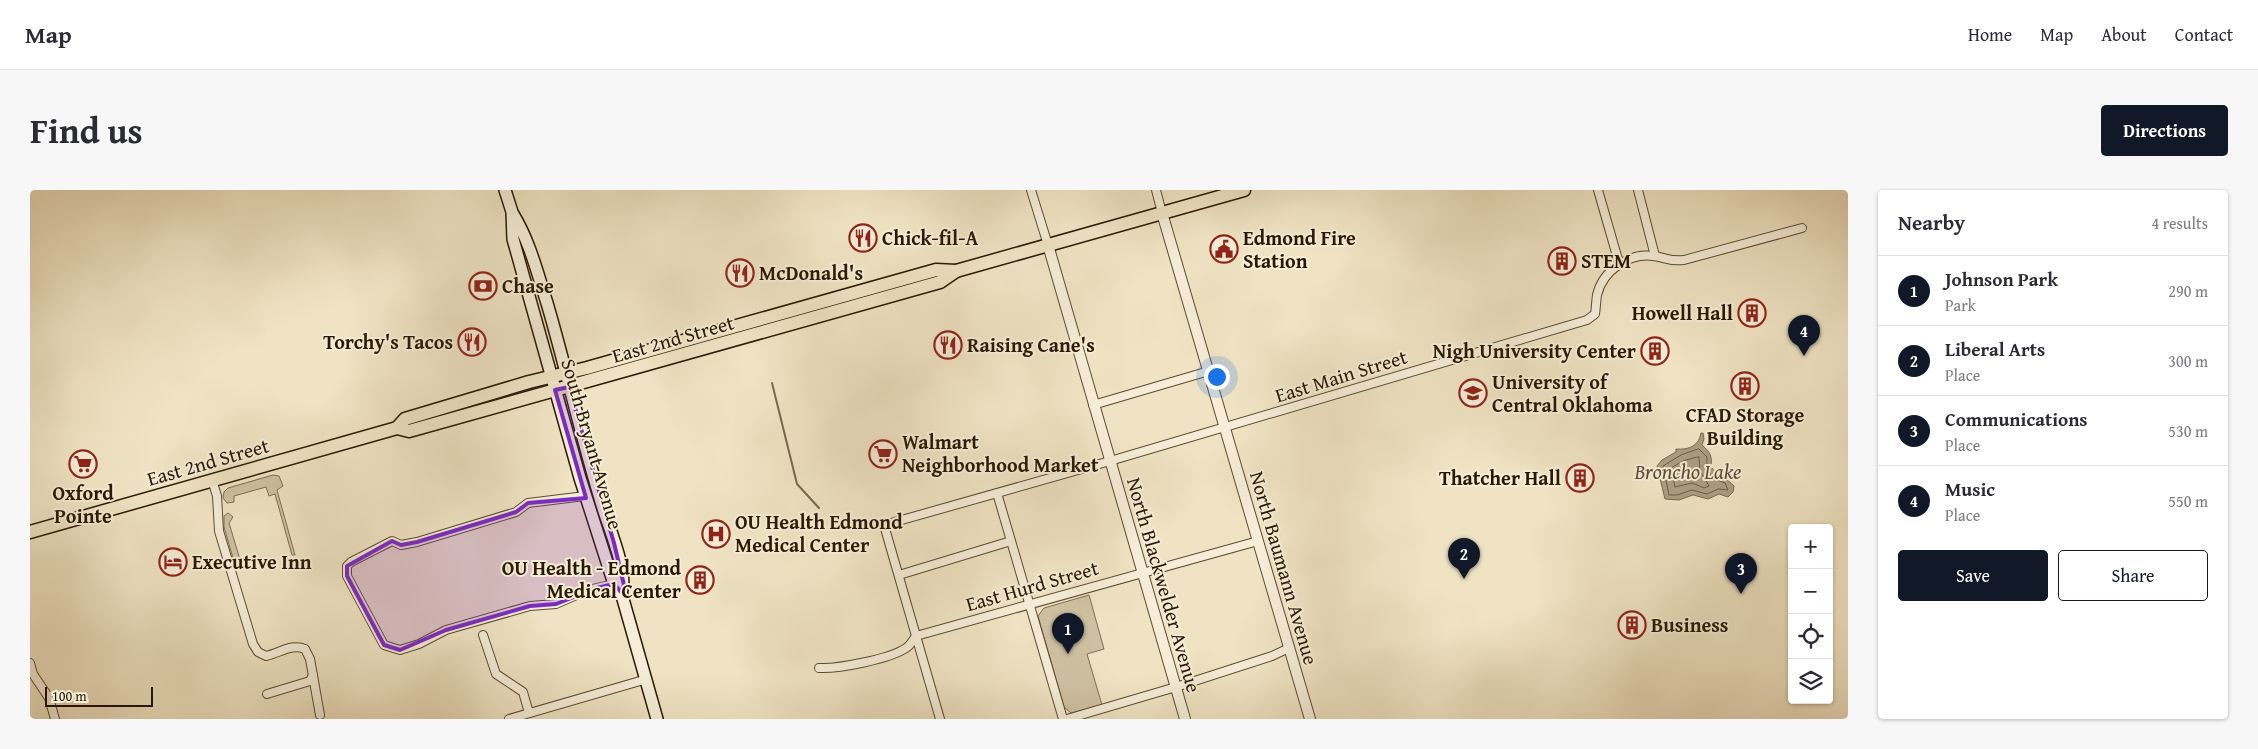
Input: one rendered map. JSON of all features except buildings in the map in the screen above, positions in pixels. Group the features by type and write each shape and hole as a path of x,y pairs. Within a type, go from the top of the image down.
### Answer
{"main road":[{"name":"South Bryant Avenue","path":"505,190 512,212 525,234 530,249 566,373 594,480 616,551 624,585 617,588 585,496 555,390 513,239 512,212"},
{"name":"East 2nd Street","path":"397,428 405,419 552,376 936,270 956,271 1244,190"},
{"name":"East 2nd Street","path":"30,532 397,428 410,431 708,348 940,282 956,271"},
{"path":"868,302 871,296 891,289 903,280"},
{"path":"708,348 722,330"},
{"path":"617,588 657,719"}],"street":[{"path":"1032,190 1048,245"},
{"path":"1156,190 1162,213"},
{"path":"1598,190 1619,263 1639,257 1655,256 1669,261 1684,260 1802,228"},
{"path":"1638,190 1655,256"},
{"name":"North Baumann Avenue","path":"1162,213 1310,719"},
{"name":"North Blackwelder Avenue","path":"1048,245 1185,719"},
{"name":"East Main Street","path":"898,575 884,526 1225,428 1587,320 1595,314 1597,296 1602,283 1619,263"},
{"path":"1093,404 1209,371"},
{"path":"212,480 217,496 219,531 253,644 258,652 266,656 293,646 305,648 310,659 320,715"},
{"path":"997,493 1063,719"},
{"path":"585,496 528,502 516,512 417,542 401,544 392,541 351,562 346,566 347,576 384,645 396,650 419,644 446,630 530,606 556,604 588,590 617,588"},
{"path":"940,719 898,575 1011,541"},
{"name":"East Hurd Street","path":"819,668 830,669 862,663 907,648 916,636 1143,571 1258,541"},
{"path":"483,635 496,674 523,692 529,713"},
{"path":"1067,719 1176,687 1272,656 1289,648"},
{"path":"30,663 33,674 49,698 55,719"},
{"path":"268,694 310,681 313,675"},
{"path":"509,719 646,679"}],"highlighted area":[{"path":"569,387 614,543 624,585 621,592 614,584 597,588 556,604 530,606 446,630 400,650 384,645 347,576 347,566 392,541 401,545 417,542 516,512 528,503 586,498 555,390"}],"shaded area":[{"path":"273,475 279,476 283,486 277,490 295,555 292,555 275,494 269,496 266,487 234,496 234,502 227,503 223,498 224,492 228,488"},
{"path":"228,513 233,517 229,523 241,563 246,563 245,566 239,568 235,565 224,527 224,516"},
{"path":"1089,595 1104,649 1087,654 1102,705 1071,713 1064,707 1038,616 1044,608"}],"water":[{"name":"Broncho Lake","path":"1701,433 1703,433 1704,439 1702,445 1710,455 1711,467 1734,486 1733,492 1728,497 1719,494 1708,499 1693,495 1679,500 1665,499 1657,466 1662,460 1676,452 1676,449 1689,448 1696,444"}],"waterway":[{"path":"772,383 797,484 819,508"}],"place":[{"name":"Chick-fil-A","path":"863,238"},
{"name":"Edmond Fire Station","path":"1224,249"},
{"name":"STEM","path":"1562,261"},
{"name":"McDonald's","path":"740,273"},
{"name":"Chase","path":"483,286"},
{"name":"Howell Hall","path":"1752,313"},
{"name":"Torchy's Tacos","path":"472,342"},
{"name":"Raising Cane's","path":"948,345"},
{"name":"Nigh University Center","path":"1655,351"},
{"name":"Music","path":"1804,356"},
{"name":"CFAD Storage Building","path":"1745,386"},
{"name":"University of Central Oklahoma","path":"1473,393"},
{"name":"Walmart Neighborhood Market","path":"883,454"},
{"name":"Oxford Pointe","path":"83,464"},
{"name":"Thatcher Hall","path":"1580,478"},
{"name":"OU Health Edmond Medical Center","path":"716,534"},
{"name":"Executive Inn","path":"173,562"},
{"name":"Liberal Arts","path":"1464,579"},
{"name":"OU Health - Edmond Medical Center","path":"700,580"},
{"name":"Communications","path":"1741,594"},
{"name":"Business","path":"1632,625"},
{"name":"Johnson Park","path":"1068,654"}]}
